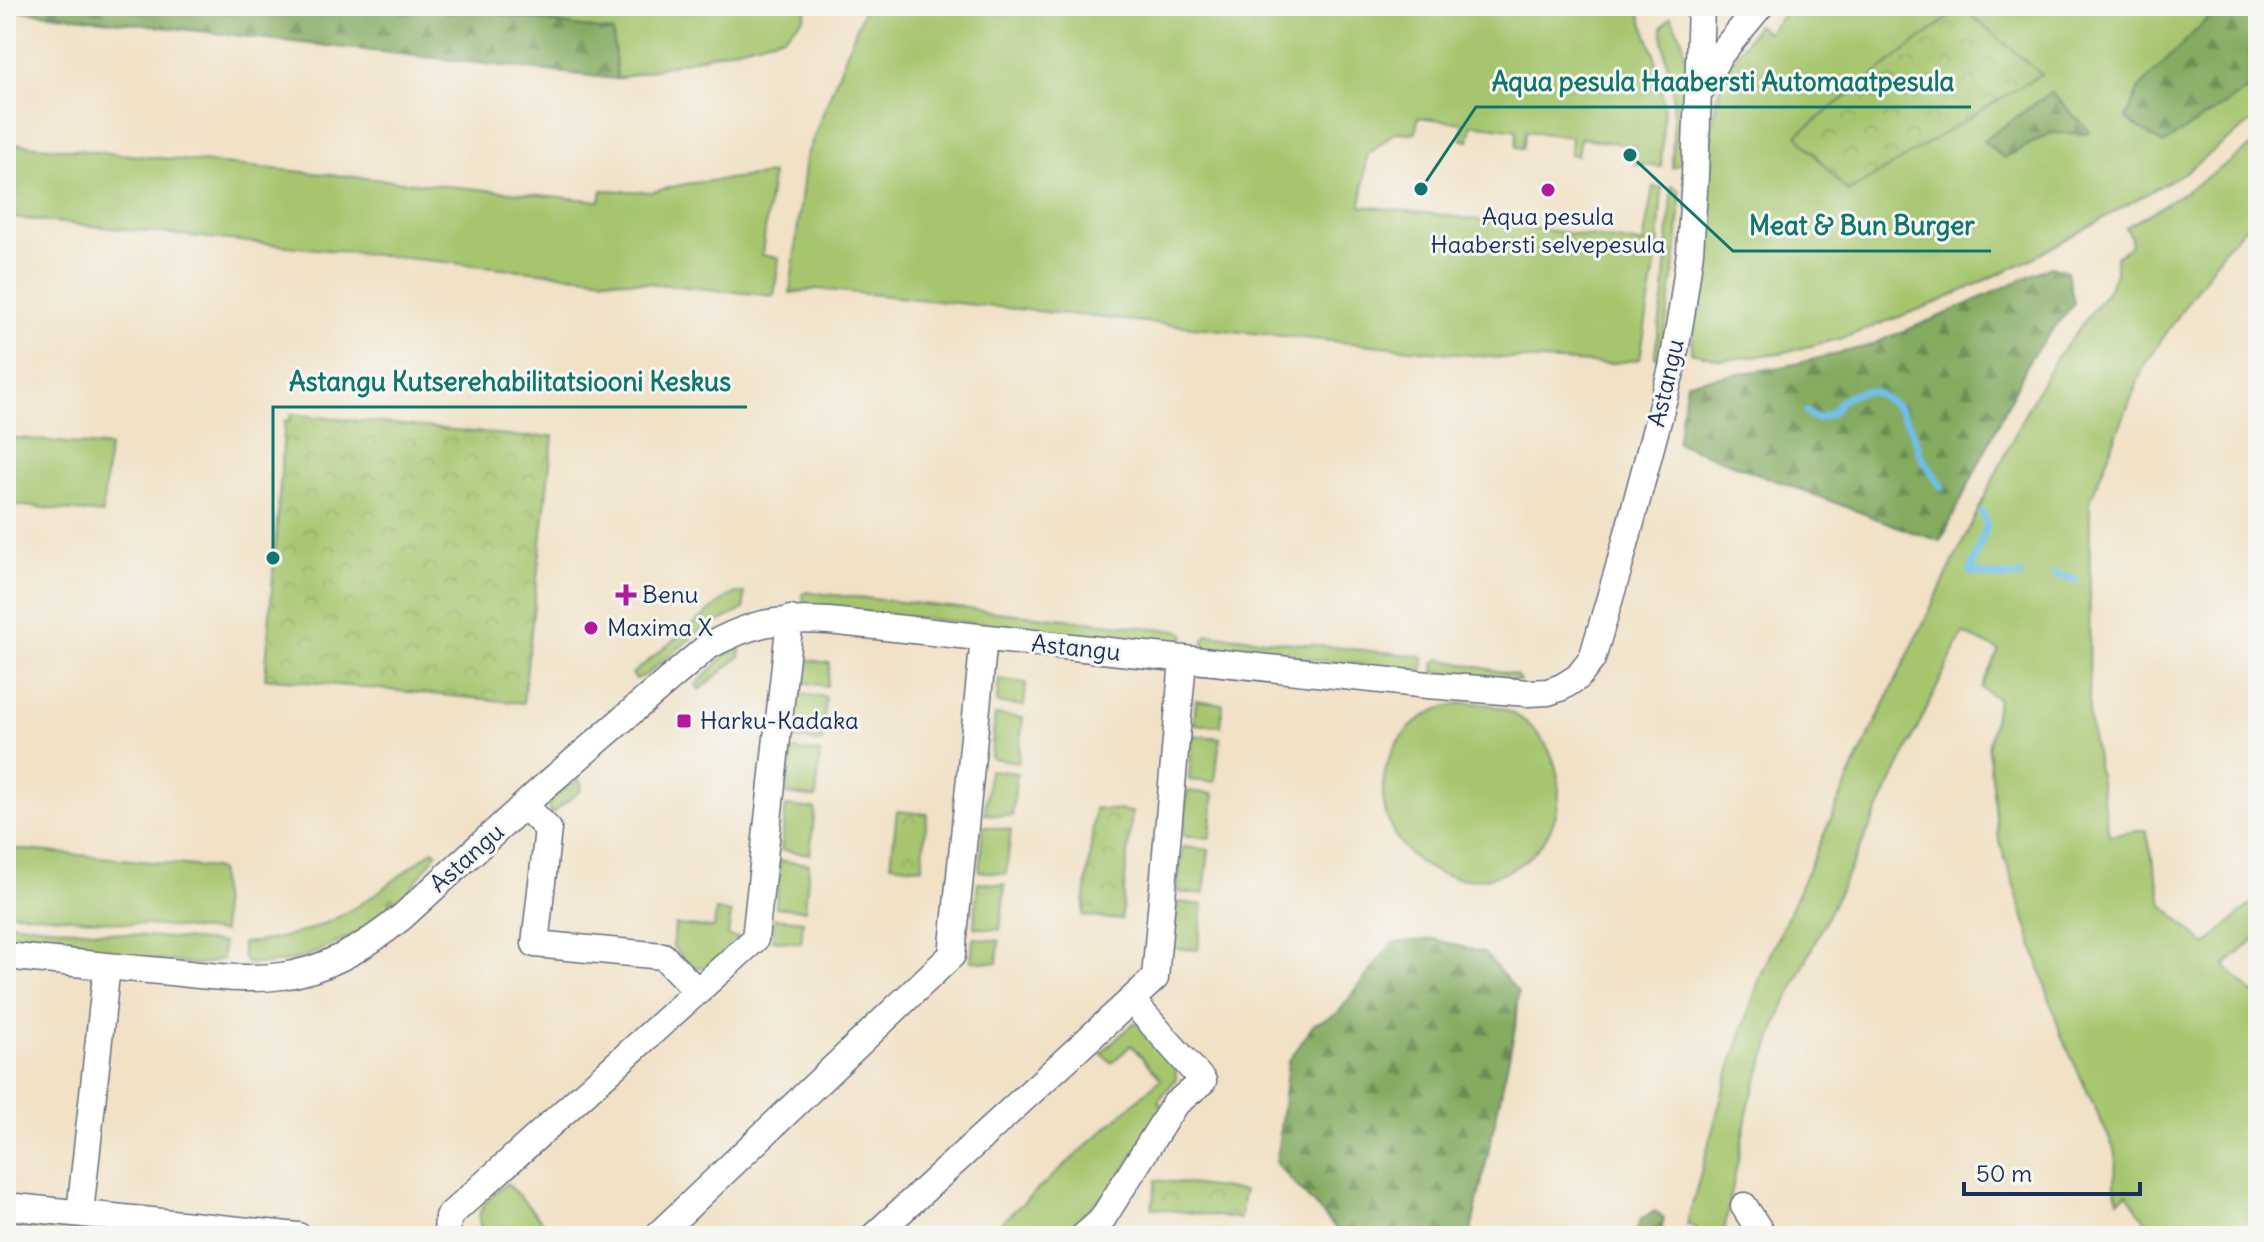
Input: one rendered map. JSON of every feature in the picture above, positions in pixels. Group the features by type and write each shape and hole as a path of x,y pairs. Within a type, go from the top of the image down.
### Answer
{"street":[{"name":"Astangu","path":"6,956 232,978 282,976 314,968 348,954 379,936 545,786 707,647 751,626 790,619 1528,693 1548,692 1562,687 1578,677 1592,659 1672,368 1690,252 1701,6"},
{"path":"1698,98 1718,57 1760,6"},
{"path":"447,1236 448,1217 755,939 790,619"},
{"path":"657,1236 952,955 984,638"},
{"path":"874,1236 1155,978 1183,660"},
{"path":"525,806 548,829 535,944 663,956 698,992"},
{"path":"80,1213 107,966"},
{"path":"1084,1236 1101,1221 1174,1105 1203,1081 1132,1001"},
{"path":"6,1206 80,1213 106,1226 298,1236"},
{"path":"1744,1206 1763,1236"}],"green space":[{"path":"6,6 447,6 613,32 617,79 6,9"},
{"path":"447,6 808,6 804,18 784,36 617,79 613,32"},
{"path":"865,6 1637,6 1656,60 1664,107 1661,167 1635,164 1636,146 1580,138 1577,156 1570,154 1571,137 1526,131 1523,148 1516,147 1517,130 1472,124 1469,141 1462,140 1463,123 1418,117 1416,133 1395,132 1367,156 1361,206 1643,244 1653,187 1662,188 1658,247 1640,359 1608,364 1489,357 818,289 790,293 806,157"},
{"path":"1801,6 2258,6 2258,117 2187,171 2033,258 1941,301 1843,338 1781,353 1722,360 1691,352 1705,241 1712,126 1717,96 1731,63 1757,25 1767,33 1784,14"},
{"path":"2220,6 2258,6 2258,80 2163,144 2126,119 2139,88"},
{"path":"1962,7 2041,74 1848,192 1797,135"},
{"path":"1671,17 1683,41 1686,61 1683,159 1672,168 1673,97 1662,27"},
{"path":"2051,92 2089,131 2088,134 2051,133 2004,158 1983,141"},
{"path":"2258,141 2258,215 2225,248 2145,364 2090,501 2089,717 2109,835 2146,830 2163,905 2206,945 2255,900 2258,903 2258,936 2225,966 2258,998 2258,1236 2156,1236 2127,1194 2118,1200 2115,1187 2116,1153 2061,1035 1998,835 1988,748 1998,699 1981,688 1999,650 1963,633 1780,1015 1749,1104 1723,1236 1694,1236 1696,1228 1687,1224 1724,1088 1760,977 1855,765 2027,409 2055,360 2108,290 2116,273 2116,256 2130,247 2131,238 2126,227 2194,186"},
{"path":"6,143 600,201 602,190 652,192 685,184 772,174 762,255 779,258 774,296 6,217"},
{"path":"1672,186 1679,190 1680,211 1673,281 1660,359 1655,357 1655,353 1664,294"},
{"path":"2051,266 2067,271 2074,303 2031,357 1941,541 1677,443 1687,382 1787,366 1868,346"},
{"path":"291,414 524,437 553,436 523,703 265,678 285,420 290,421"},
{"path":"6,437 109,447 102,514 6,504"},
{"path":"744,593 744,609 700,631 646,675 636,679 632,674 727,597"},
{"path":"803,594 1180,631 1185,635 1180,645 804,606"},
{"path":"1208,634 1421,656 1424,658 1423,671 1205,648 1204,639"},
{"path":"740,648 740,656 700,690 696,685 726,654"},
{"path":"801,659 830,663 827,686 798,682"},
{"path":"1440,659 1516,675 1520,681 1434,672 1435,662"},
{"path":"999,679 1026,683 1024,706 997,703"},
{"path":"797,694 826,697 822,742 793,739"},
{"path":"1196,700 1223,704 1221,726 1194,724"},
{"path":"1471,703 1505,710 1533,729 1552,757 1559,791 1552,825 1533,853 1505,872 1471,879 1437,872 1409,853 1390,825 1383,791 1390,757 1409,729 1437,710"},
{"path":"995,715 1023,718 1018,762 991,758"},
{"path":"1192,735 1220,738 1215,782 1189,780"},
{"path":"792,750 820,753 816,798 787,794"},
{"path":"989,770 1017,773 1012,816 985,814"},
{"path":"578,778 582,786 580,791 550,815 548,802"},
{"path":"1187,791 1214,794 1210,838 1183,835"},
{"path":"786,806 815,809 810,854 781,850"},
{"path":"1095,808 1132,812 1121,920 1083,916"},
{"path":"897,811 927,814 922,868 891,864"},
{"path":"983,826 1011,830 1006,874 979,871"},
{"path":"1182,847 1209,850 1204,894 1177,892"},
{"path":"6,848 214,868 219,870 220,876 223,932 6,912"},
{"path":"433,850 437,853 399,903 392,898 386,911 363,929 317,952 293,960 249,964 242,955 242,943 298,933 345,913"},
{"path":"780,861 809,864 805,910 776,907"},
{"path":"978,882 1005,885 1000,930 974,927"},
{"path":"1177,902 1203,905 1198,950 1173,948"},
{"path":"716,910 731,913 728,936 743,939 706,967 685,963 673,946 675,925 714,928"},
{"path":"774,918 803,921 801,943 772,940"},
{"path":"6,923 223,943 222,959 201,965 6,943"},
{"path":"973,938 999,941 997,963 971,961"},
{"path":"1434,939 1484,953 1518,992 1515,1029 1470,1236 1343,1236 1276,1164 1288,1062 1314,1024 1337,1014 1392,943"},
{"path":"1134,1023 1144,1026 1175,1061 1176,1079 1158,1101 1164,1109 1112,1188 1060,1236 986,1236 1161,1079 1131,1045 1112,1063 1101,1053"},
{"path":"1156,1180 1244,1191 1240,1219 1152,1208"},
{"path":"507,1183 556,1236 487,1236 481,1228 480,1213 488,1200"},
{"path":"1655,1211 1664,1219 1660,1236 1633,1236 1642,1218"},
{"path":"6,1222 86,1230 89,1236 30,1236 30,1229 6,1227"}],"waterway":[{"path":"1807,412 1816,419 1832,413 1850,395 1863,391 1877,393 1897,407 1912,429 1920,455 1942,487"},
{"path":"1982,512 1987,525 1970,572 1998,577 2020,576"},
{"path":"2055,574 2076,580"}],"place":[{"name":"Meat & Bun Burger","path":"1630,155"},
{"name":"Aqua pesula Haabersti Automaatpesula","path":"1421,189"},
{"name":"Aqua pesula Haabersti selvepesula","path":"1548,190"},
{"name":"Astangu Kutserehabilitatsiooni Keskus","path":"273,558"},
{"name":"Benu","path":"626,595"},
{"name":"Maxima X","path":"591,628"},
{"name":"Harku-Kadaka","path":"684,721"}]}
